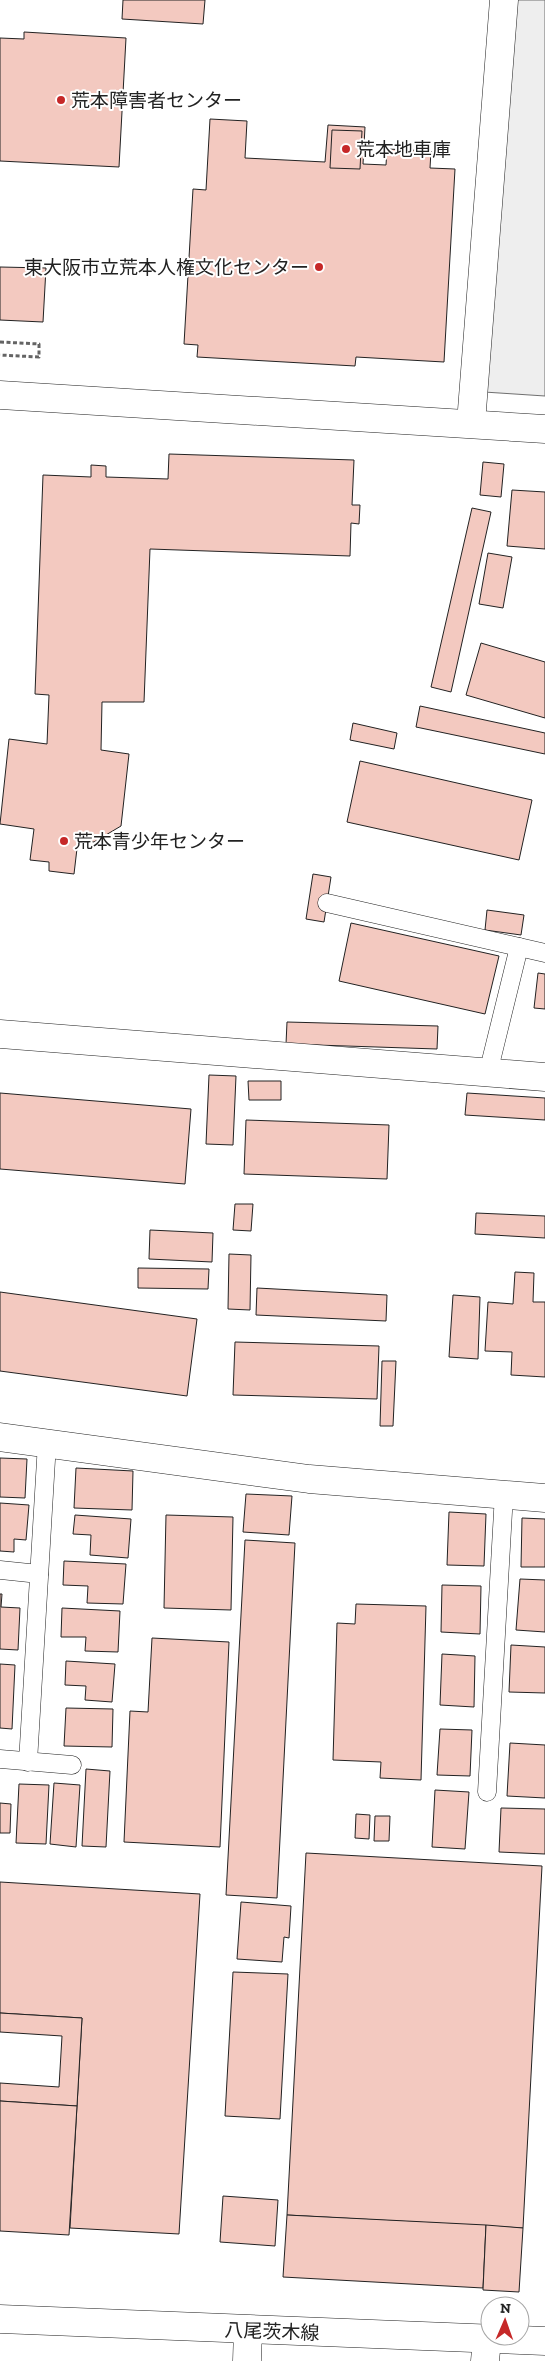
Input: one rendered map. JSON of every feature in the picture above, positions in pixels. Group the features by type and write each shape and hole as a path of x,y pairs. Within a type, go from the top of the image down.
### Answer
{"street":[{"path":"471,423 504,0"},
{"path":"0,395 545,429"},
{"path":"0,1034 545,1076"},
{"path":"0,1437 309,1479 545,1498"},
{"name":"八尾茨木線","path":"0,2319 248,2330 486,2350 545,2341"},
{"path":"247,2361 248,2330"}],"lane":[{"path":"327,904 545,953"},
{"path":"488,1073 519,947"},
{"path":"28,1762 47,1443"},
{"path":"487,1792 504,1494"},
{"path":"0,1570 39,1574"},
{"path":"0,1759 72,1765"}],"path":[{"path":"0,342 39,344 39,357 0,355"}],"shaded area":[{"path":"513,0 545,0 545,396 484,392"}],"building":[{"path":"123,0 205,0 203,24 122,19"},
{"name":"荒本障害者センター","path":"24,32 126,38 119,167 0,161 0,38 24,39"},
{"name":"東大阪市立荒本人権文化センター","path":"210,119 247,121 245,158 325,162 328,125 365,127 363,164 386,165 387,149 431,151 430,168 455,169 444,362 356,357 355,366 197,357 198,345 184,344 193,189 206,190"},
{"name":"荒本地車庫","path":"332,130 362,131 360,169 330,168"},
{"path":"0,267 46,268 43,322 0,320"},
{"path":"169,454 354,460 352,505 360,505 359,524 351,523 350,556 150,549 144,702 102,702 101,750 129,754 121,826 94,842 78,840 74,874 49,871 49,862 30,860 34,829 0,824 9,739 47,744 49,695 35,694 43,475 91,477 91,465 106,466 106,477 168,479"},
{"path":"483,462 504,464 501,497 480,495"},
{"path":"512,490 545,492 545,549 507,546"},
{"path":"472,508 491,512 451,692 431,687"},
{"path":"488,553 512,557 503,608 479,604"},
{"path":"481,643 545,662 545,718 466,695"},
{"path":"420,706 545,733 545,754 416,727"},
{"path":"353,723 397,733 394,749 350,740"},
{"path":"360,761 532,800 519,860 347,822"},
{"path":"313,874 331,877 324,922 306,919"},
{"path":"487,910 524,915 521,935 485,930"},
{"path":"351,923 499,956 485,1014 339,981"},
{"path":"538,973 545,974 545,1009 534,1008"},
{"path":"287,1022 438,1026 437,1049 286,1044"},
{"path":"209,1075 236,1076 233,1145 206,1144"},
{"path":"248,1081 281,1081 281,1100 249,1100"},
{"path":"0,1093 191,1109 185,1184 0,1169"},
{"path":"467,1093 545,1098 545,1120 465,1115"},
{"path":"246,1120 389,1125 387,1179 244,1174"},
{"path":"235,1204 253,1204 251,1231 233,1230"},
{"path":"476,1213 545,1216 545,1238 475,1234"},
{"path":"150,1230 213,1233 212,1262 149,1259"},
{"path":"229,1254 251,1255 250,1310 228,1309"},
{"path":"138,1268 209,1269 208,1289 138,1288"},
{"path":"515,1272 534,1273 533,1302 545,1302 545,1377 511,1375 512,1352 485,1351 488,1302 513,1304"},
{"path":"257,1288 387,1295 386,1321 256,1315"},
{"path":"0,1292 197,1319 187,1396 0,1371"},
{"path":"453,1295 480,1297 478,1359 449,1357"},
{"path":"235,1342 379,1346 377,1399 233,1395"},
{"path":"382,1361 396,1361 393,1426 380,1426"},
{"path":"0,1458 27,1459 25,1498 0,1497"},
{"path":"76,1468 133,1471 132,1510 74,1508"},
{"path":"246,1494 292,1496 289,1535 243,1532"},
{"path":"0,1503 29,1505 26,1540 14,1539 14,1552 0,1551"},
{"path":"449,1512 486,1514 484,1566 447,1565"},
{"path":"75,1515 131,1519 128,1558 90,1555 91,1535 73,1534"},
{"path":"166,1515 233,1517 231,1610 164,1608"},
{"path":"522,1518 545,1519 545,1567 521,1567"},
{"path":"245,1540 295,1543 277,1898 226,1895"},
{"path":"64,1561 126,1564 123,1604 87,1603 88,1586 63,1585"},
{"path":"520,1579 545,1580 545,1632 516,1630"},
{"path":"442,1585 481,1586 480,1634 441,1632"},
{"path":"0,1594 2,1594 1,1607 20,1608 18,1650 0,1649"},
{"path":"356,1604 426,1606 421,1780 380,1778 381,1762 333,1760 337,1623 355,1624"},
{"path":"62,1608 120,1611 118,1652 85,1651 86,1637 61,1637"},
{"path":"152,1638 229,1642 220,1847 124,1842 130,1711 148,1712"},
{"path":"511,1645 545,1647 545,1693 509,1692"},
{"path":"442,1654 475,1656 474,1707 440,1705"},
{"path":"66,1661 115,1664 112,1702 85,1700 86,1686 65,1685"},
{"path":"0,1664 15,1665 12,1729 0,1728"},
{"path":"66,1708 113,1709 112,1747 64,1746"},
{"path":"440,1729 472,1730 470,1776 437,1775"},
{"path":"510,1743 545,1745 545,1798 507,1796"},
{"path":"86,1769 110,1771 106,1847 82,1846"},
{"path":"54,1783 80,1785 76,1847 50,1844"},
{"path":"19,1784 49,1785 46,1844 16,1843"},
{"path":"435,1790 469,1792 465,1849 432,1847"},
{"path":"0,1803 11,1804 10,1833 0,1833"},
{"path":"501,1808 545,1809 545,1854 499,1852"},
{"path":"356,1814 370,1815 369,1839 355,1838"},
{"path":"375,1816 390,1816 389,1841 374,1841"},
{"path":"306,1853 542,1866 523,2228 287,2215"},
{"path":"0,1882 200,1894 179,2234 70,2228 82,2018 0,2013"},
{"path":"241,1902 291,1906 289,1938 284,1937 282,1962 237,1959"},
{"path":"233,1972 288,1974 280,2119 225,2116"},
{"path":"0,2013 82,2018 77,2106 0,2101 0,2083 59,2087 62,2036 0,2032"},
{"path":"0,2101 77,2106 69,2235 0,2231"},
{"path":"223,2196 278,2200 275,2246 220,2242"},
{"path":"287,2215 486,2225 483,2288 283,2277"},
{"path":"486,2225 523,2228 519,2292 483,2290"}],"place":[{"name":"荒本障害者センター","path":"61,100"},
{"name":"荒本地車庫","path":"346,149"},
{"name":"東大阪市立荒本人権文化センター","path":"319,267"},
{"name":"荒本青少年センター","path":"64,841"}]}
